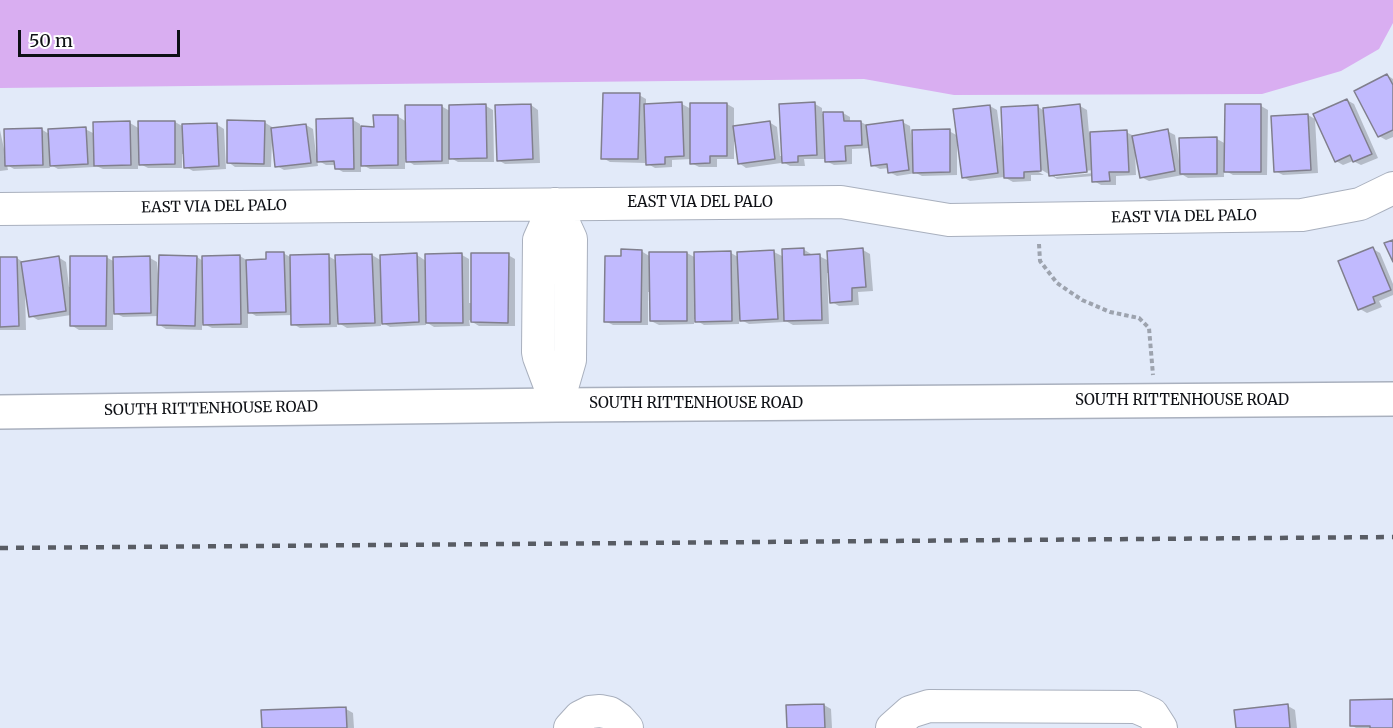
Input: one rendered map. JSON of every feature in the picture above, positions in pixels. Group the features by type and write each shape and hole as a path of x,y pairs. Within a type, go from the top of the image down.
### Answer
{"main road":[{"name":"SOUTH RITTENHOUSE ROAD","path":"0,412 557,405 1393,399"}],"street":[{"name":"EAST VIA DEL PALO","path":"0,209 841,202 950,220 1038,219 1302,215 1360,204 1393,188"},
{"path":"555,204 571,238 570,360 557,405"},
{"path":"892,728 910,712 929,706 1136,707 1152,714 1161,728"},
{"path":"570,728 580,717 590,712 600,711 610,713 627,728"}],"path":[{"path":"1038,219 1040,261 1057,283 1082,300 1110,312 1139,318 1149,328 1155,401"}],"shaded area":[{"path":"0,0 1393,0 1393,23 1379,49 1341,71 1262,94 954,95 864,79 0,88"}],"building":[{"path":"1387,74 1393,85 1393,130 1378,137 1354,91"},
{"path":"603,93 640,93 638,159 601,159"},
{"path":"1347,99 1372,154 1353,162 1350,155 1335,162 1313,114"},
{"path":"682,102 684,156 665,157 665,164 646,165 644,104"},
{"path":"815,102 817,155 798,156 798,162 782,163 779,104"},
{"path":"690,103 727,103 727,156 710,156 710,163 690,164"},
{"path":"486,104 487,158 449,159 449,105"},
{"path":"531,104 533,159 497,161 495,105"},
{"path":"1080,104 1087,172 1049,176 1043,108"},
{"path":"1225,104 1261,104 1261,172 1224,172"},
{"path":"405,105 442,105 442,161 406,162"},
{"path":"990,105 998,173 962,178 953,109"},
{"path":"1038,105 1041,171 1024,172 1024,178 1004,178 1001,107"},
{"path":"823,112 843,112 844,121 861,121 862,145 845,146 846,161 825,162"},
{"path":"1308,114 1311,170 1274,172 1271,116"},
{"path":"373,115 398,115 398,165 361,166 361,126 374,127"},
{"path":"353,118 354,169 335,169 334,161 317,162 316,119"},
{"path":"227,120 265,121 264,164 227,163"},
{"path":"903,120 909,170 888,173 887,164 871,166 866,125"},
{"path":"130,121 131,165 94,166 93,122"},
{"path":"138,121 175,121 175,164 139,165"},
{"path":"770,121 775,159 738,164 733,126"},
{"path":"217,123 219,166 184,168 182,124"},
{"path":"306,124 311,163 275,167 271,128"},
{"path":"86,127 88,164 50,166 48,129"},
{"path":"42,128 43,165 5,166 4,129"},
{"path":"950,129 950,172 913,173 912,130"},
{"path":"1168,129 1175,171 1140,178 1132,136"},
{"path":"1127,130 1129,172 1109,172 1110,181 1092,182 1090,132"},
{"path":"1217,137 1217,174 1180,174 1179,138"},
{"path":"1393,240 1393,262 1384,243"},
{"path":"1373,247 1391,290 1373,297 1375,303 1358,310 1338,261"},
{"path":"804,248 804,255 820,254 822,320 784,321 782,249"},
{"path":"863,248 866,287 852,288 852,301 830,303 827,251"},
{"path":"621,249 642,250 641,322 604,322 605,256 621,256"},
{"path":"774,250 778,319 740,321 737,252"},
{"path":"731,251 732,321 695,322 694,252"},
{"path":"266,252 284,252 286,312 248,313 246,260 266,259"},
{"path":"649,252 687,252 687,321 650,321"},
{"path":"417,253 419,322 382,324 380,255"},
{"path":"462,253 463,323 426,323 425,254"},
{"path":"471,253 509,253 508,323 471,322"},
{"path":"329,254 330,324 291,325 290,255"},
{"path":"372,254 375,323 338,324 335,255"},
{"path":"159,255 197,256 195,326 157,325"},
{"path":"240,255 241,324 203,325 202,256"},
{"path":"59,256 66,311 29,317 21,262"},
{"path":"70,256 107,256 106,326 70,326"},
{"path":"150,256 151,313 114,314 113,257"},
{"path":"0,257 17,257 19,326 0,327"},
{"path":"1393,699 1393,728 1350,726 1350,700"},
{"path":"824,704 825,728 787,728 786,705"},
{"path":"1288,704 1290,728 1236,728 1234,710"},
{"path":"346,707 347,728 262,728 261,710"}],"railway":[{"path":"0,548 1393,537"}]}
